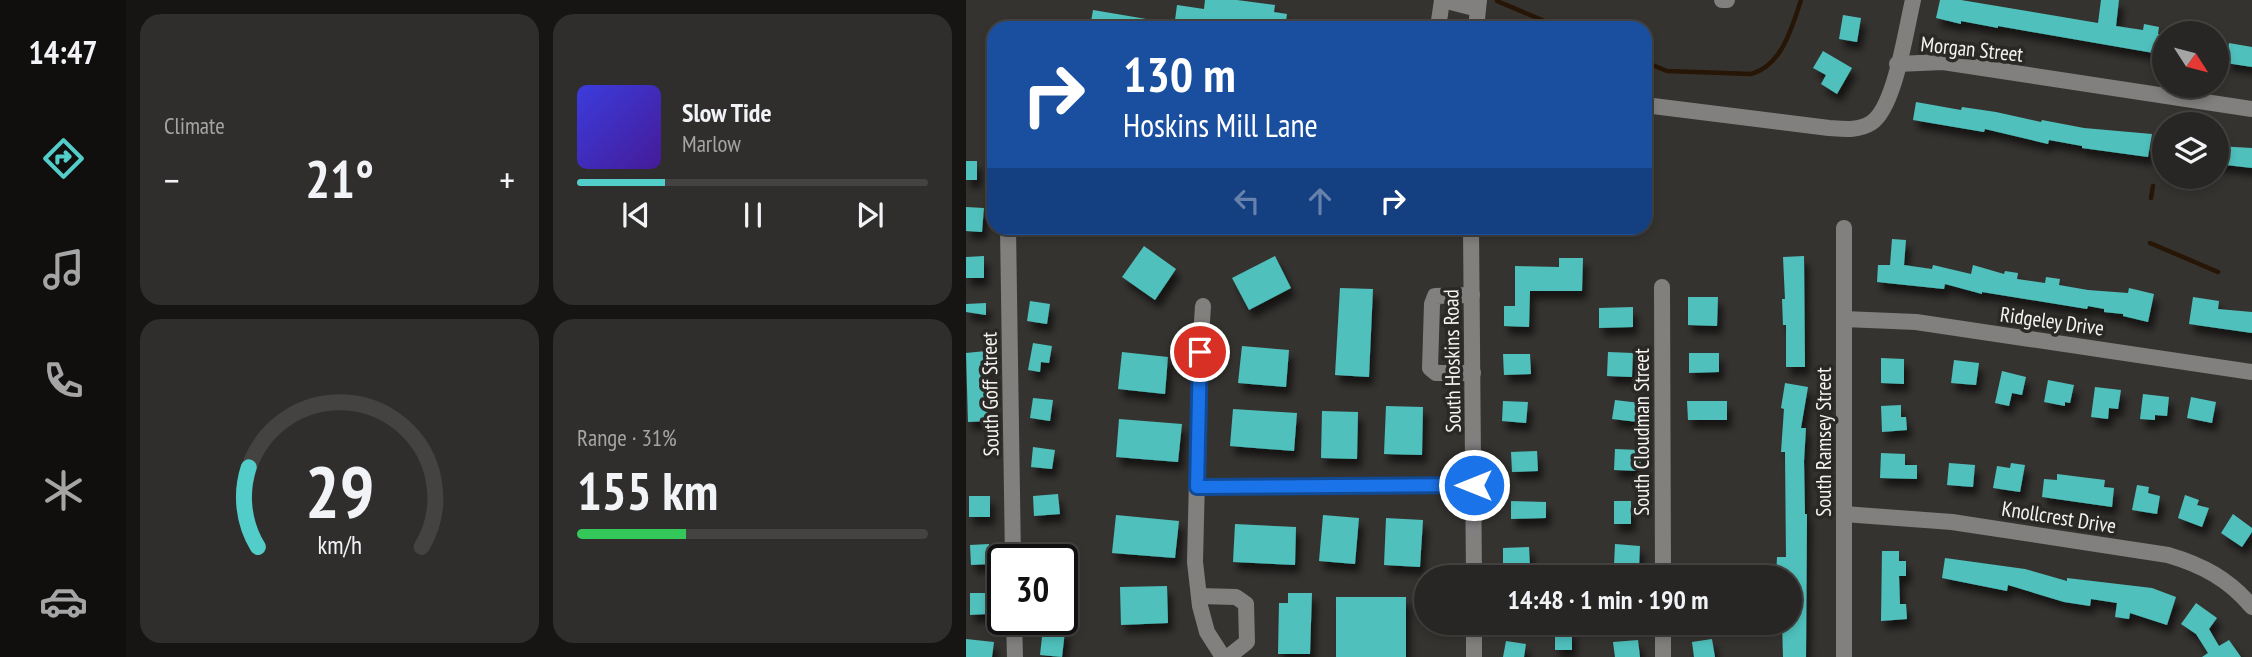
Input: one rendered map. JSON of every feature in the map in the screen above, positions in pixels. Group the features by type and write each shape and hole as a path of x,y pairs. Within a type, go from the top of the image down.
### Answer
{"street":[{"path":"1439,21 1442,0 1478,4"},
{"path":"1897,64 1913,0"},
{"name":"Morgan Street","path":"1652,106 1829,128 1858,129 1870,124 1884,110 1890,98 1897,64 1943,62 2252,109"},
{"name":"South Ramsey Street","path":"1844,228 1844,657"},
{"name":"South Goff Street","path":"1008,235 1013,544"},
{"name":"South Hoskins Road","path":"1471,235 1474,565"},
{"name":"South Cloudman Street","path":"1662,287 1662,565"},
{"path":"1472,295 1435,296 1432,304 1430,368 1436,373 1473,373"},
{"path":"1199,596 1236,597 1246,604 1247,642 1225,657 1207,632 1199,596 1195,562 1203,306"},
{"name":"Ridgeley Drive","path":"1844,318 1916,322 2252,372"},
{"path":"1197,487 1474,485"},
{"name":"Knollcrest Drive","path":"1844,514 1952,522 2168,555 2193,562 2215,573 2252,607"},
{"path":"1014,635 1015,657"},
{"path":"1474,635 1474,657"},
{"path":"1663,635 1663,657"}],"building":[{"path":"1205,0 1237,0 1275,5 1274,12 1287,14 1286,21 1175,21 1177,5 1204,9"},
{"path":"1940,0 1961,0 2098,23 2101,0 2119,0 2116,26 2143,30 2144,24 2152,26 2152,53 1998,26 1961,21 1961,24 1936,18"},
{"path":"1093,10 1158,21 1091,21"},
{"path":"1843,15 1861,18 1857,42 1839,39"},
{"path":"2230,43 2252,47 2252,67 2230,64"},
{"path":"1823,51 1852,68 1837,94 1821,84 1826,75 1813,68"},
{"path":"1916,102 1961,110 1962,107 1996,112 2084,128 2152,134 2148,157 2082,148 2049,140 2048,144 1985,129 1984,132 1913,120"},
{"path":"2229,147 2252,148 2252,168 2229,165"},
{"path":"966,161 977,161 977,180 966,180"},
{"path":"966,207 984,208 982,232 966,231"},
{"path":"1892,239 1906,240 1904,265 1932,269 1933,265 1971,274 1973,265 2004,274 2005,271 2018,273 2017,279 2045,283 2046,277 2060,279 2059,285 2088,290 2128,293 2129,288 2154,294 2148,322 2088,306 2087,309 1982,294 1945,284 1944,289 1877,282 1878,265 1890,265"},
{"path":"1144,246 1176,269 1155,300 1122,277"},
{"path":"984,256 984,278 966,278 966,257"},
{"path":"1275,256 1291,288 1249,310 1232,278"},
{"path":"1804,256 1805,367 1786,367 1786,325 1783,325 1782,299 1785,299 1783,257"},
{"path":"1559,258 1583,258 1582,291 1530,291 1529,327 1504,326 1504,306 1515,306 1515,266 1559,267"},
{"path":"1340,288 1373,289 1369,377 1335,375"},
{"path":"1688,297 1718,297 1717,326 1688,325"},
{"path":"2193,297 2219,301 2218,309 2252,312 2252,333 2189,324"},
{"path":"1030,301 1050,304 1047,324 1027,321"},
{"path":"986,303 986,315 966,312 966,304"},
{"path":"1633,307 1633,327 1599,328 1599,308"},
{"path":"1033,343 1052,346 1049,363 1041,362 1040,372 1028,370"},
{"path":"1242,346 1289,350 1286,387 1238,383"},
{"path":"986,351 988,421 968,422 966,353"},
{"path":"1122,352 1168,357 1165,394 1118,389"},
{"path":"1608,352 1633,353 1632,377 1607,376"},
{"path":"1689,353 1719,353 1719,372 1689,373"},
{"path":"1503,354 1530,354 1531,374 1504,375"},
{"path":"1881,358 1904,359 1904,384 1881,383"},
{"path":"1954,360 1979,363 1976,385 1951,383"},
{"path":"2002,371 2026,377 2022,395 2012,393 2009,406 1995,403"},
{"path":"2048,380 2074,385 2070,403 2065,402 2065,406 2044,402"},
{"path":"1785,383 1808,387 1801,428 1806,428 1806,657 1783,657 1782,635 1802,635 1802,565 1777,565 1777,557 1786,557 1785,452 1781,452 1784,409 1781,408"},
{"path":"2095,387 2121,390 2118,409 2109,408 2108,419 2091,417"},
{"path":"2143,394 2169,397 2167,416 2155,415 2155,420 2140,419"},
{"path":"2191,397 2216,402 2212,423 2187,418"},
{"path":"1033,398 1053,400 1050,421 1030,418"},
{"path":"1615,400 1640,403 1638,422 1612,419"},
{"path":"1503,401 1528,402 1526,423 1502,421"},
{"path":"1687,401 1727,401 1727,420 1688,420"},
{"path":"1901,405 1901,417 1906,417 1907,430 1882,432 1881,406"},
{"path":"1386,406 1423,407 1422,455 1384,454"},
{"path":"1233,409 1297,413 1294,451 1230,446"},
{"path":"1322,411 1358,412 1357,459 1321,458"},
{"path":"1119,419 1182,424 1178,462 1116,457"},
{"path":"1033,447 1055,450 1052,469 1031,467"},
{"path":"1615,449 1640,450 1641,471 1614,470"},
{"path":"1537,451 1538,471 1512,472 1511,452"},
{"path":"1881,453 1905,454 1905,465 1917,465 1917,479 1880,478"},
{"path":"1949,463 1975,465 1973,487 1947,485"},
{"path":"2011,463 2025,465 2020,492 1993,488 1997,466 2010,468"},
{"path":"2057,474 2105,480 2104,487 2114,488 2112,507 2042,497 2044,479 2057,480"},
{"path":"2137,485 2149,487 2148,493 2160,496 2157,514 2132,510"},
{"path":"1058,494 1060,514 1034,516 1033,496"},
{"path":"2185,495 2199,500 2197,505 2209,508 2202,527 2178,518"},
{"path":"969,496 990,496 990,517 969,517"},
{"path":"1511,501 1546,502 1546,518 1511,519"},
{"path":"1614,501 1631,501 1631,524 1614,524"},
{"path":"2233,514 2252,528 2242,547 2221,533"},
{"path":"1116,515 1179,521 1175,558 1112,553"},
{"path":"1323,515 1359,518 1355,564 1319,561"},
{"path":"1386,518 1423,520 1420,565 1384,565"},
{"path":"1235,524 1296,527 1295,565 1233,562"},
{"path":"1057,542 1057,544 1034,544"},
{"path":"987,544 987,564 971,565 970,545"},
{"path":"1615,544 1640,546 1639,565 1614,565"},
{"path":"1529,547 1530,565 1503,565 1503,548"},
{"path":"1882,551 1899,551 1899,561 1906,561 1906,576 1899,576 1900,604 1906,604 1907,619 1881,621"},
{"path":"1945,558 2025,569 2067,581 2067,578 2152,588 2176,597 2167,625 2130,613 2129,619 2115,617 2117,603 2091,599 2090,606 2064,602 2008,585 2007,591 1942,578"},
{"path":"1167,586 1168,623 1121,625 1120,587"},
{"path":"970,593 987,593 987,614 970,615"},
{"path":"1288,593 1312,593 1310,654 1278,654 1279,603 1288,603"},
{"path":"1336,597 1406,597 1406,657 1336,657"},
{"path":"2196,603 2217,618 2209,629 2219,646 2229,640 2241,657 2202,657 2208,653 2196,634 2181,624"},
{"path":"1042,635 1065,635 1062,657 1040,655"},
{"path":"1555,635 1572,635 1572,650 1555,650"},
{"path":"966,639 994,642 992,657 966,657"},
{"path":"1712,639 1715,657 1694,657 1692,642"},
{"path":"1638,640 1640,657 1615,657 1613,642"},
{"path":"1506,641 1526,644 1524,657 1503,657"}],"waterway":[{"path":"1652,65 1667,71 1751,74 1762,70 1771,63 1784,44 1801,0"},
{"path":"1497,1 1544,21"},
{"path":"2151,198 2152,189"},
{"path":"2150,243 2218,272"}],"route":[{"path":"1200,352 1197,487 1474,485"}]}
